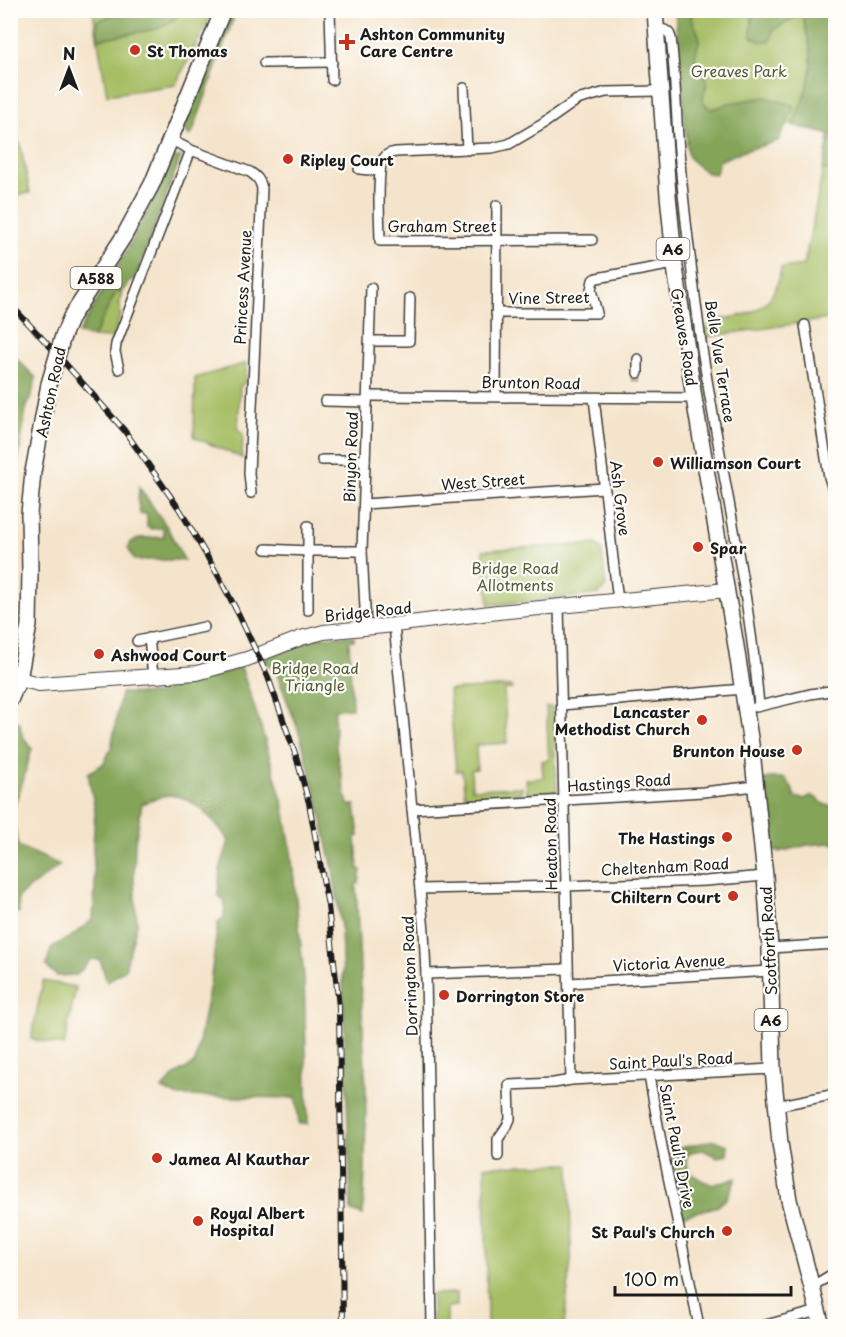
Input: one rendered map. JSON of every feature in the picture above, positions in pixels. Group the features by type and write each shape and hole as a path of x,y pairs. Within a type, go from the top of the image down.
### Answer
{"main road":[{"name":"Ashton Road","path":"10,700 19,680 29,626 30,504 33,472 49,384 63,336 77,307 133,221 152,184 224,10"},
{"name":"Greaves Road","path":"655,10 674,264 727,590"},
{"name":"Scotforth Road","path":"727,590 743,689 753,708 756,786 770,948 776,1106 789,1200 822,1326"}],"street":[{"path":"330,10 332,80"},
{"name":"Belle Vue Terrace","path":"656,29 667,30 671,38 690,254 702,342 752,648 753,708"},
{"path":"264,63 332,62"},
{"path":"464,88 467,150 509,144 577,100 596,94 617,91 660,91"},
{"name":"Princess Avenue","path":"171,140 250,172 261,182 249,473 251,493"},
{"path":"119,369 115,352 116,344 191,150"},
{"name":"Graham Street","path":"467,150 386,154 381,161 380,171 380,241 592,240"},
{"path":"359,169 380,171"},
{"path":"496,396 497,205"},
{"name":"Vine Street","path":"496,313 597,313 591,290 593,280 674,264"},
{"name":"Binyon Road","path":"366,627 362,551 371,288"},
{"path":"370,341 409,341 410,298"},
{"path":"805,325 829,477 836,498"},
{"path":"638,359 638,374"},
{"path":"638,386 638,398"},
{"name":"Brunton Road","path":"325,401 496,396 694,398"},
{"name":"Ash Grove","path":"594,398 618,601"},
{"path":"321,460 365,460"},
{"name":"West Street","path":"364,504 604,488"},
{"path":"308,526 308,610"},
{"path":"266,549 362,551"},
{"name":"Bridge Road","path":"19,680 39,684 197,673 256,656 316,634 727,590"},
{"name":"Heaton Road","path":"560,607 571,1080"},
{"name":"Dorrington Road","path":"394,625 426,974 432,1326"},
{"path":"137,640 204,627"},
{"path":"149,638 153,676"},
{"path":"562,705 743,689"},
{"path":"753,708 836,690"},
{"name":"Hastings Road","path":"412,809 703,792 756,786"},
{"name":"Cheltenham Road","path":"420,889 706,881 765,876"},
{"path":"770,948 825,945 835,942"},
{"path":"426,974 568,969"},
{"name":"Victoria Avenue","path":"569,983 770,971"},
{"name":"Saint Paul's Road","path":"497,1086 773,1070"},
{"name":"Saint Paul's Drive","path":"649,1077 699,1326"},
{"path":"498,1156 498,1139 510,1119 508,1085"},
{"path":"776,1106 836,1094"},
{"path":"811,1287 836,1272"},
{"path":"762,1326 818,1311"}],"green space":[{"path":"101,10 213,11 175,85 107,95 93,12"},
{"path":"125,10 178,11 175,19 157,29 98,39 97,21"},
{"path":"232,11 236,11 192,134 189,136 183,131"},
{"name":"Greaves Park","path":"675,11 835,11 835,318 705,337 704,329 711,324 711,320 748,314 766,303 773,294 781,268 804,265 830,135 792,125 686,134"},
{"path":"675,11 691,11 699,37 696,60 707,77 703,99 711,109 729,103 766,97 795,106 778,141 719,161 716,174 707,173 688,155"},
{"path":"755,11 835,11 835,171 833,172 823,169 830,134 792,125 806,91 811,64 810,46 802,14 774,29 770,41 761,41 751,35 752,16"},
{"path":"20,143 30,193 11,197 11,145"},
{"path":"172,156 176,158 181,156 135,279 129,282 121,293 117,290 93,337 78,334 158,191"},
{"path":"117,290 121,293 121,315 112,338 93,337"},
{"path":"11,353 36,378 26,409 11,507 10,403 14,397 15,368 11,363"},
{"path":"246,363 246,381 240,387 238,430 243,434 242,458 194,437 195,378"},
{"path":"139,487 167,527 184,560 134,560 128,548 130,542 140,538 164,537 163,528 147,527 147,514 140,514"},
{"name":"Bridge Road Allotments","path":"596,544 602,551 606,586 599,594 489,605 483,550"},
{"name":"Bridge Road Triangle","path":"316,637 354,637 354,640 349,641 352,708 335,709 334,721 338,757 348,805 355,805 359,836 356,837 358,868 361,870 359,883 356,884 366,1090 363,1215 351,1211 341,928 333,869 299,732 276,672 265,659"},
{"path":"241,667 284,807 291,850 304,977 308,1124 299,1124 296,1098 177,1096 162,1089 175,1075 195,1063 210,984 218,922 224,917 225,902 218,895 220,869 229,841 204,811 188,800 170,795 142,804 135,843 134,880 137,924 125,969 107,982 100,960 91,959 77,975 57,976 46,966 52,947 72,936 93,919 95,810 88,773 103,764 111,749 121,693 156,694 169,685 217,675"},
{"path":"511,686 512,689 504,690 507,743 476,745 477,769 471,770 472,789 522,787 521,793 465,798 462,771 456,771 449,690"},
{"path":"546,707 552,707 557,791 527,793 526,779 543,778 542,761 549,760"},
{"path":"15,721 20,723 23,737 32,748 12,812 18,846 60,865 18,897 19,913 10,912 10,742 14,736 11,734 11,727"},
{"path":"769,778 785,778 795,797 804,799 812,795 826,805 835,807 835,844 808,845 779,852 769,850 762,781"},
{"path":"43,981 76,987 64,1046 31,1039"},
{"path":"714,1140 728,1145 727,1155 717,1157 703,1150 691,1152 687,1157 688,1170 705,1182 715,1184 736,1178 727,1198 718,1206 683,1216 672,1150"},
{"path":"570,1164 571,1259 564,1326 487,1326 485,1166"},
{"path":"457,1293 457,1306 447,1307 447,1326 432,1326 432,1294"}],"tunnel":[{"path":"638,373 638,386"}],"railway":[{"path":"10,304 124,430 180,510 239,615 268,677 296,756 309,803 328,906 339,1007 343,1326"}],"place":[{"name":"Ashton Community Care Centre","path":"347,42"},
{"name":"St Thomas","path":"135,50"},
{"name":"Ripley Court","path":"288,159"},
{"name":"Williamson Court","path":"658,462"},
{"name":"Spar","path":"698,547"},
{"name":"Ashwood Court","path":"99,654"},
{"name":"Lancaster Methodist Church","path":"702,720"},
{"name":"Brunton House","path":"797,750"},
{"name":"The Hastings","path":"727,837"},
{"name":"Chiltern Court","path":"733,896"},
{"name":"Dorrington Store","path":"444,995"},
{"name":"Jamea Al Kauthar","path":"157,1158"},
{"name":"Royal Albert Hospital","path":"198,1221"},
{"name":"St Paul's Church","path":"727,1231"}]}
